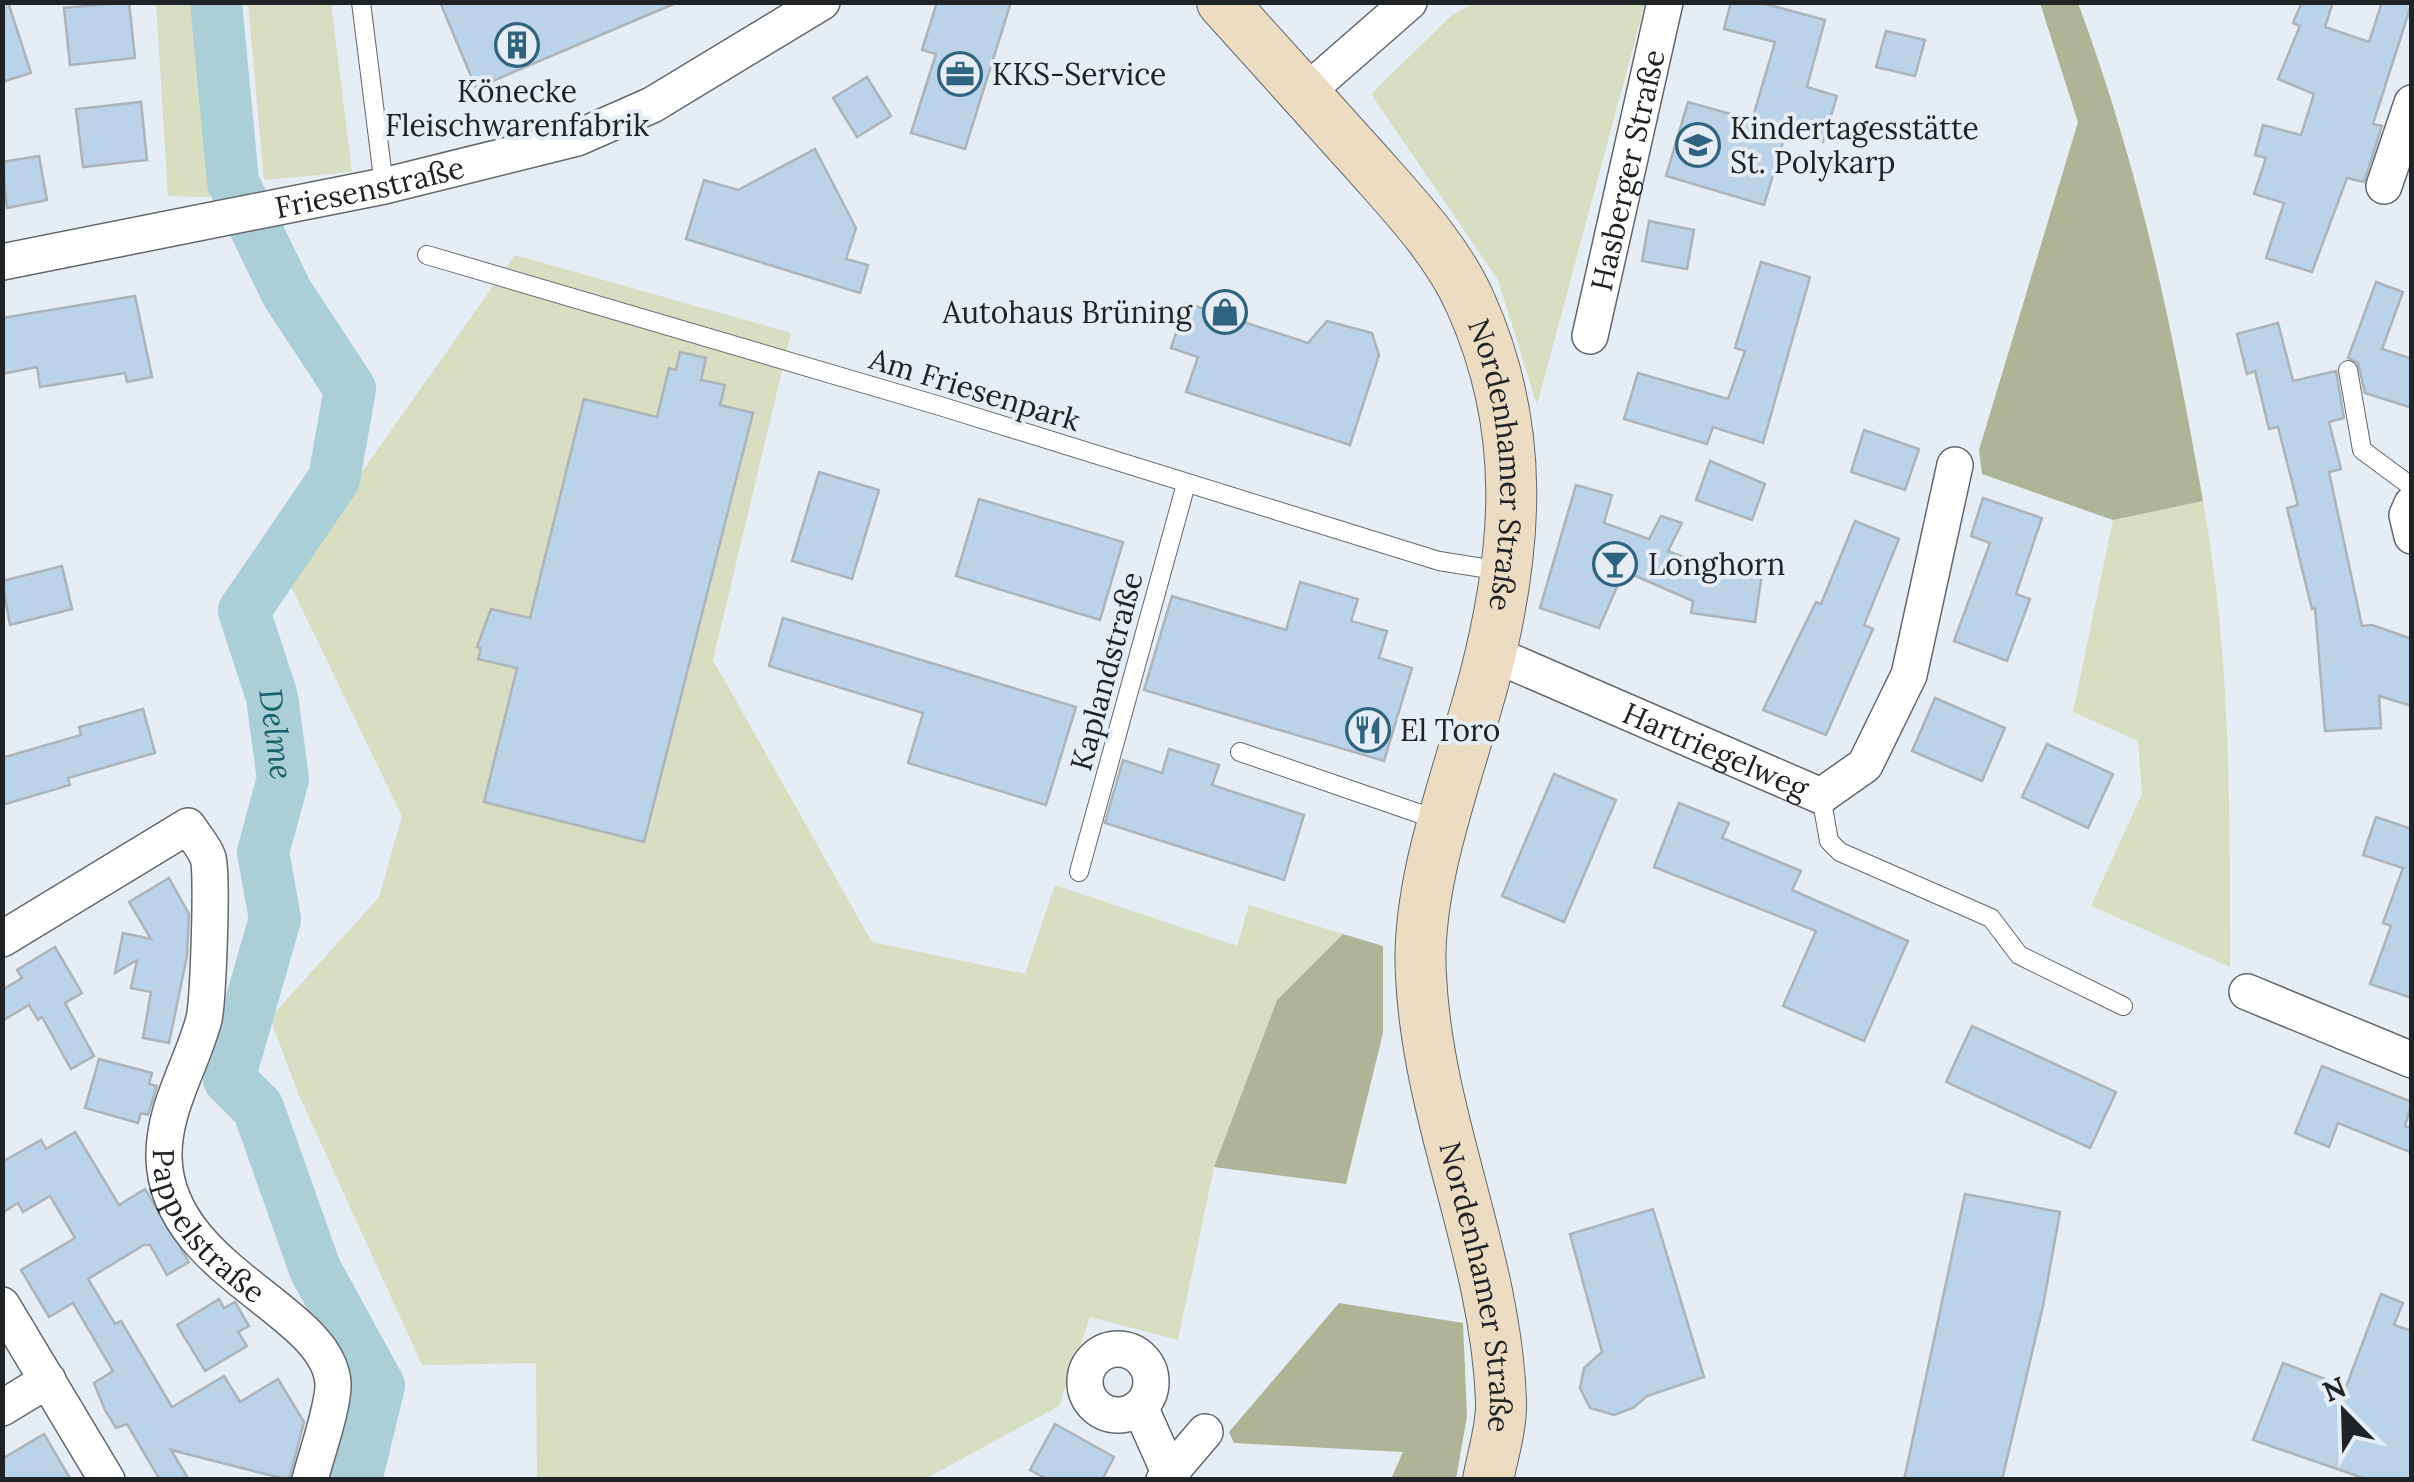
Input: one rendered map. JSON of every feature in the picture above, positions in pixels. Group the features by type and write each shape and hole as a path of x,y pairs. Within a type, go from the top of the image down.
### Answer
{"street":[{"name":"Friesenstraße","path":"2,262 384,186 577,138 652,105 822,2"},
{"name":"Nordenhamer Straße","path":"1222,2 1421,225 1470,301 1500,383 1514,466 1508,572 1420,944 1420,977 1443,1130 1491,1312 1501,1404 1488,1480"},
{"path":"1305,93 1409,2"},
{"name":"Hasberger Straße","path":"1590,336 1666,2"},
{"path":"2384,186 2412,103"},
{"name":"Hartriegelweg","path":"1491,653 1821,796 1865,765 1909,675 1956,465"},
{"path":"2412,504 2407,515 2412,536"},
{"name":"Pappelstraße","path":"2,940 188,826 209,860 205,1016 168,1121 163,1160 182,1219 200,1244 288,1318 318,1351 333,1382 310,1480"},
{"path":"2247,992 2412,1060"},
{"path":"2,1305 107,1480"},
{"path":"2,1408 48,1380"},
{"path":"1140,1408 1166,1476 1205,1432"}],"lane":[{"path":"362,2 384,186"},
{"name":"Am Friesenpark","path":"427,255 940,406 1439,561 1508,572"},
{"path":"2348,370 2362,450 2412,488"},
{"name":"Kaplandstraße","path":"1078,872 1186,484"},
{"path":"1240,752 1446,823"},
{"path":"1821,796 1829,840 1840,852 1990,918 2019,954 2123,1006"}],"green space":[{"path":"156,3 197,3 211,197 168,196"},
{"path":"248,3 331,3 352,172 264,180"},
{"path":"1474,3 1645,3 1537,405 1498,280 1371,94 1452,15"},
{"path":"2040,3 2078,3 2100,65 2152,249 2203,501 2113,520 1982,474 1979,450 2078,122"},
{"path":"515,255 791,333 713,660 872,942 1025,974 1055,885 1237,946 1249,905 1343,934 1277,1000 1214,1167 1178,1340 1090,1317 1059,1406 925,1479 537,1479 536,1363 422,1365 298,1093 270,1018 379,897 402,816 287,578"},
{"path":"2203,501 2224,675 2230,967 2091,906 2142,794 2138,741 2073,712 2113,520"},
{"path":"1343,934 1383,946 1383,1033 1346,1184 1214,1167 1277,1000"},
{"path":"1339,1303 1463,1323 1467,1416 1456,1479 1391,1479 1403,1452 1234,1443 1229,1432"}],"building":[{"path":"2,2 8,2 31,73 2,82"},
{"path":"129,2 135,58 70,65 64,8"},
{"name":"Könecke Fleischwarenfabrik","path":"440,2 676,3 476,88"},
{"path":"937,2 1011,2 965,149 911,133 936,54 922,50"},
{"path":"1731,2 1758,2 1825,20 1807,87 1837,96 1823,142 1786,132 1764,205 1666,176 1688,102 1752,120 1775,42 1724,29"},
{"path":"2302,2 2333,2 2325,27 2369,42 2382,2 2412,2 2373,124 2382,126 2364,182 2347,178 2312,272 2266,258 2284,203 2254,194 2266,158 2255,155 2263,125 2301,135 2314,94 2278,79 2300,26 2293,23"},
{"path":"1886,31 1925,40 1915,76 1876,67"},
{"path":"867,77 891,116 857,137 833,98"},
{"path":"141,102 147,160 83,167 76,109"},
{"path":"815,149 856,228 846,259 868,265 860,293 686,239 704,180 738,190"},
{"path":"39,156 47,200 7,208 2,162"},
{"path":"1649,221 1694,230 1687,269 1642,261"},
{"path":"1761,262 1810,277 1763,443 1713,427 1707,444 1624,419 1638,373 1728,399 1745,351 1735,348"},
{"path":"2376,282 2403,292 2382,349 2412,359 2412,408 2365,393 2358,363 2348,358"},
{"path":"135,296 152,377 127,382 125,373 40,387 37,367 2,374 2,318"},
{"path":"1186,303 1308,343 1327,321 1372,333 1379,355 1350,445 1186,392 1198,357 1171,348"},
{"path":"2278,323 2293,381 2336,371 2344,418 2329,422 2341,469 2329,472 2362,626 2372,625 2412,639 2412,706 2379,696 2381,728 2325,731 2315,608 2312,609 2287,508 2298,505 2278,427 2269,429 2255,371 2247,374 2237,334"},
{"path":"680,352 706,358 701,380 725,385 720,405 753,413 644,842 484,802 517,668 478,659 481,648 477,647 491,609 530,618 584,399 657,417 669,368 676,370"},
{"path":"1864,430 1919,449 1905,490 1851,472"},
{"path":"1710,461 1765,484 1752,520 1696,500"},
{"path":"819,472 879,490 852,579 792,561"},
{"name":"Longhorn","path":"1576,485 1612,495 1604,523 1649,539 1661,516 1682,523 1668,551 1701,564 1762,573 1755,622 1691,613 1693,601 1624,571 1599,628 1540,608"},
{"path":"1983,498 2042,518 2016,594 2030,599 2007,661 1954,641 1990,543 1971,536"},
{"path":"979,499 1123,542 1100,620 956,576"},
{"path":"1855,521 1899,539 1864,625 1873,629 1826,735 1763,710 1816,602 1821,604"},
{"path":"62,566 72,609 10,625 2,581"},
{"path":"1300,582 1358,599 1351,621 1387,631 1379,658 1412,668 1384,761 1144,690 1172,596 1286,630"},
{"path":"783,618 1076,707 1046,805 908,763 923,713 769,666"},
{"path":"1935,698 2005,728 1982,781 1912,751"},
{"path":"143,709 155,753 68,778 70,785 2,805 2,758 81,735 79,727"},
{"path":"2047,744 2113,774 2088,828 2022,797"},
{"path":"1169,749 1219,765 1212,785 1304,815 1284,880 1105,823 1123,760 1162,773"},
{"path":"1554,774 1616,800 1564,922 1502,896"},
{"path":"1679,803 1729,823 1722,838 1801,871 1792,890 1908,941 1864,1041 1783,1006 1816,931 1654,867"},
{"path":"2376,817 2412,829 2412,998 2370,984 2391,926 2383,923 2403,868 2363,855"},
{"path":"169,878 189,914 187,956 169,1043 143,1038 151,992 131,988 137,960 115,973 123,933 151,939 129,902"},
{"path":"55,947 82,993 65,1003 94,1056 71,1069 42,1017 38,1020 29,1005 2,1021 2,990 22,978 17,970"},
{"path":"1972,1026 2116,1092 2090,1148 1946,1082"},
{"path":"99,1059 152,1073 149,1084 157,1086 148,1115 141,1113 138,1123 85,1108"},
{"path":"2322,1066 2412,1102 2405,1126 2412,1129 2412,1153 2338,1123 2329,1147 2295,1133"},
{"path":"75,1132 119,1205 145,1189 189,1262 167,1275 150,1245 144,1245 88,1279 115,1324 121,1321 172,1407 224,1376 240,1402 278,1379 304,1422 289,1480 171,1450 189,1480 160,1480 127,1424 116,1428 94,1383 113,1371 73,1303 49,1317 21,1270 75,1238 50,1196 23,1212 18,1203 2,1213 2,1162 41,1140 46,1149"},
{"path":"1965,1194 2060,1212 2043,1306 2002,1480 1904,1480"},
{"path":"1653,1209 1704,1377 1647,1396 1633,1408 1614,1415 1590,1408 1580,1388 1584,1368 1602,1352 1570,1234"},
{"path":"2381,1294 2403,1303 2394,1325 2412,1331 2412,1480 2369,1480 2253,1440 2283,1363 2346,1387"},
{"path":"219,1299 224,1308 235,1302 249,1326 238,1332 247,1346 205,1371 177,1325"},
{"path":"1055,1424 1114,1457 1102,1480 1049,1480 1030,1470"},
{"path":"44,1434 71,1480 2,1480 2,1459"}],"waterway":[{"name":"Delme","path":"216,2 233,182 287,293 350,389 334,479 244,611 272,697 283,779 263,852 275,919 229,1079 258,1108 315,1269 379,1386 356,1480"}],"place":[{"name":"Könecke Fleischwarenfabrik","path":"517,45"},
{"name":"KKS-Service","path":"960,74"},
{"name":"Kindertagesstätte St. Polykarp","path":"1698,145"},
{"name":"Autohaus Brüning","path":"1225,312"},
{"name":"Longhorn","path":"1615,564"},
{"name":"El Toro","path":"1368,730"}]}
